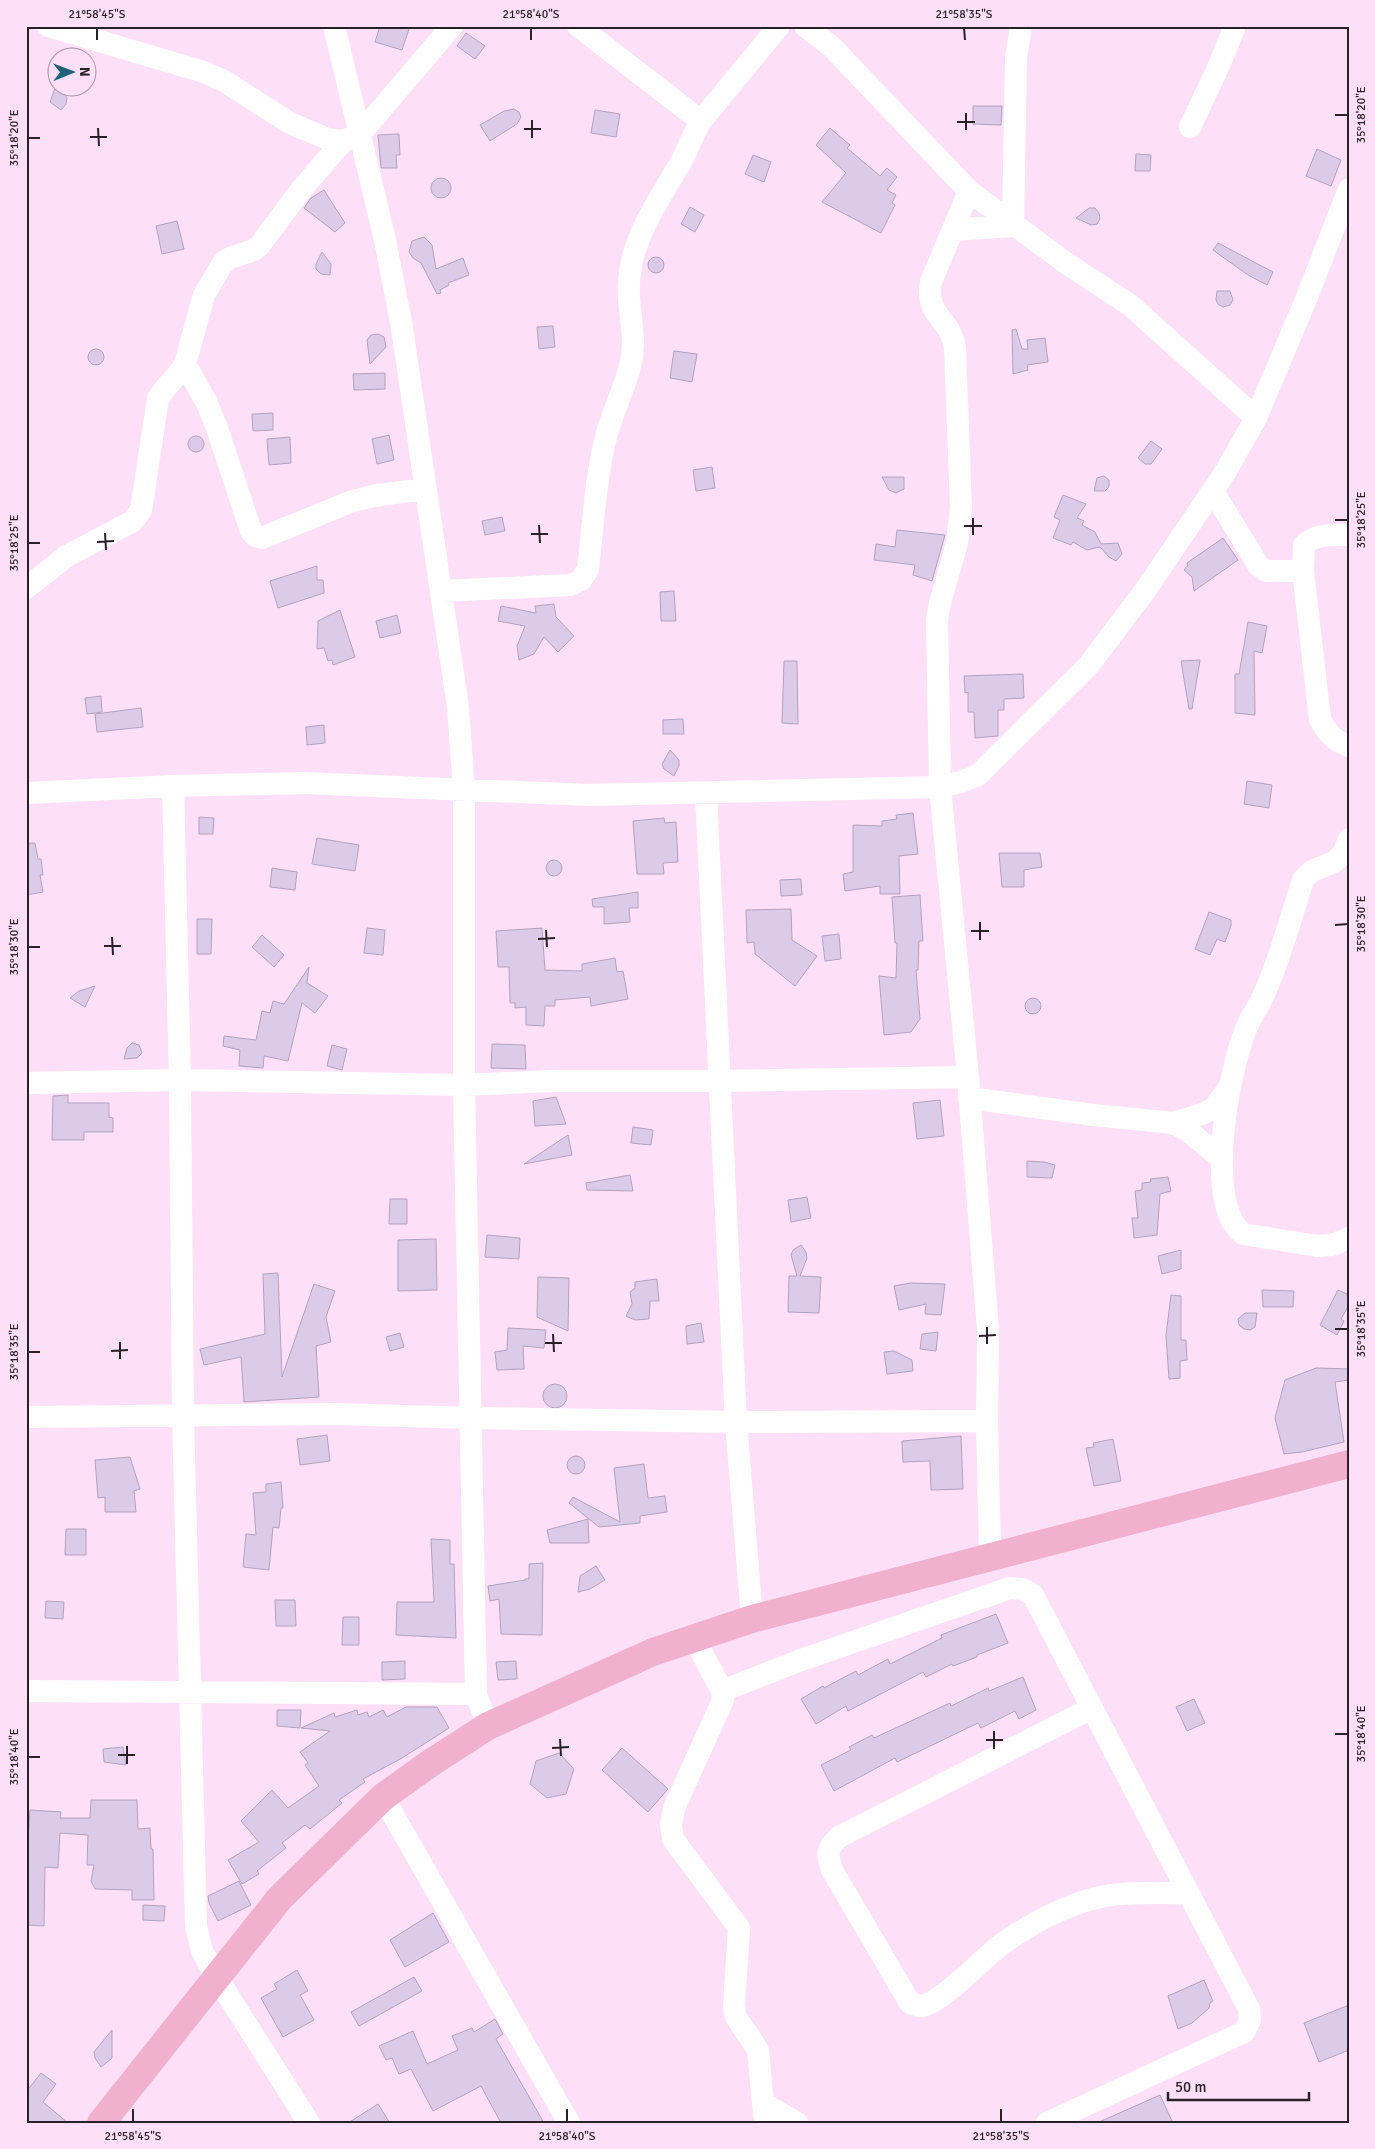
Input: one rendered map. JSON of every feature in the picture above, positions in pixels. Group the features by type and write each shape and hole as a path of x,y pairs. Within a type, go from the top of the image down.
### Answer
{"main road":[{"path":"101,2123 279,1899 383,1797 432,1762 488,1726 652,1652 752,1619 990,1555 1349,1464"}],"street":[{"path":"48,26 204,72 224,81 290,122 330,140 351,137"},
{"path":"334,26 351,137 385,240 402,328 458,707 464,791 464,1086 476,1694 488,1726"},
{"path":"26,588 67,556 133,521 138,516 158,399 162,390 180,373 185,364 204,295 223,263 230,258 254,250 260,245 300,190 452,26"},
{"path":"578,26 701,121"},
{"path":"441,591 571,585 581,580 588,569 600,465 605,439 631,364 634,348 629,284 631,263 645,224 701,121 778,26"},
{"path":"1014,226 1016,59 1021,26"},
{"path":"1190,127 1217,70 1234,26"},
{"path":"819,31 832,47 969,190 1014,226 1130,305 1256,418"},
{"path":"26,793 173,786 304,783 590,795 706,794 940,787 961,782 978,775 1088,666 1147,588 1213,491 1256,418 1349,189"},
{"path":"969,190 931,282 929,296 932,308 953,338 961,508 956,543 937,620 940,787 969,1087 988,1330 986,1421 990,1555"},
{"path":"953,230 1014,226"},
{"path":"185,364 207,402 251,532 255,536 262,538 350,502 373,496 425,489"},
{"path":"1213,491 1258,566 1266,571 1302,570"},
{"path":"1349,535 1323,535 1310,539 1304,545 1302,570 1320,719 1327,733 1338,742 1349,746"},
{"path":"173,786 180,1080 183,1416 196,1926 202,1951 217,1978 309,2123"},
{"path":"706,794 736,1422 752,1619"},
{"path":"1349,839 1343,854 1334,862 1312,871 1303,880 1265,992 1246,1030 1230,1086 1221,1158 1222,1182 1230,1220 1236,1229 1243,1234 1318,1246 1332,1245 1349,1238"},
{"path":"26,1083 180,1080 464,1086 551,1081 719,1081 969,1087 1094,1115 1174,1123 1214,1108 1230,1086"},
{"path":"1174,1123 1221,1158"},
{"path":"26,1417 335,1414 736,1422 986,1421"},
{"path":"722,1691 804,1658 1010,1588 1022,1589 1033,1595 1249,2009 1250,2020 1244,2032 1047,2123"},
{"path":"694,1638 722,1691 723,1700 674,1808 671,1825 673,1840 739,1928 734,2006 736,2017 758,2050 765,2113 797,2123"},
{"path":"26,1691 190,1690 476,1694"},
{"path":"1092,1708 839,1837 830,1845 828,1854 832,1870 910,2003 920,2006 929,2003 953,1987 1000,1946 1020,1932 1078,1903 1106,1896 1189,1893"},
{"path":"383,1797 569,2123"}],"building":[{"path":"380,26 410,26 402,50 375,42"},
{"path":"466,33 485,46 475,59 457,46"},
{"path":"51,98 67,98 66,104 61,110 50,102"},
{"path":"973,106 1002,106 1001,125 973,124"},
{"path":"514,109 519,112 521,117 517,124 490,141 480,125 504,111"},
{"path":"595,110 620,114 616,137 591,133"},
{"path":"830,128 850,145 847,148 880,176 887,168 897,177 887,190 896,195 892,203 895,205 881,233 822,202 846,173 816,145"},
{"path":"399,134 400,155 396,155 397,168 381,168 378,135"},
{"path":"1317,149 1341,160 1331,186 1306,176"},
{"path":"1136,154 1151,155 1150,171 1135,171"},
{"path":"753,155 771,162 764,182 745,174"},
{"path":"441,178 448,181 451,188 448,195 441,198 434,195 431,188 434,181"},
{"path":"324,190 345,223 335,232 304,208 311,198"},
{"path":"690,207 704,215 695,232 681,224"},
{"path":"1089,208 1095,208 1099,213 1100,219 1097,224 1091,225 1076,218"},
{"path":"177,221 184,249 162,254 156,226"},
{"path":"424,237 432,245 436,269 463,258 469,275 448,283 449,285 440,290 441,293 437,294 421,263 413,258 409,252 412,241"},
{"path":"1218,243 1273,272 1267,285 1248,275 1213,250"},
{"path":"322,252 331,264 330,275 321,274 316,269 316,264"},
{"path":"656,257 664,265 656,273 648,265"},
{"path":"1217,291 1230,291 1233,300 1230,305 1223,307 1218,304 1216,300"},
{"path":"553,326 555,347 539,349 537,327"},
{"path":"1016,329 1022,349 1028,349 1027,340 1045,338 1048,362 1027,365 1028,370 1013,374 1012,330"},
{"path":"378,334 384,337 386,347 370,364 367,340 371,335"},
{"path":"93,349 99,349 104,354 102,363 93,365 88,360 88,354"},
{"path":"674,351 697,354 692,382 670,378"},
{"path":"385,373 385,389 354,390 353,374"},
{"path":"273,413 273,430 253,431 252,414"},
{"path":"389,435 394,460 377,464 372,439"},
{"path":"193,436 199,436 204,441 202,450 193,452 188,447 188,441"},
{"path":"290,437 291,463 269,465 267,439"},
{"path":"1151,441 1162,449 1151,464 1145,464 1138,458"},
{"path":"712,467 715,488 696,491 693,470"},
{"path":"1104,476 1109,480 1109,487 1105,491 1094,491 1097,478"},
{"path":"882,477 904,477 904,489 896,493 889,490"},
{"path":"1063,495 1086,504 1077,518 1084,521 1082,525 1095,532 1101,544 1118,543 1122,554 1116,561 1109,557 1100,547 1087,550 1073,542 1071,545 1053,538 1060,520 1054,517"},
{"path":"502,517 505,531 485,535 482,521"},
{"path":"897,530 945,535 932,581 913,575 915,565 874,560 876,544 895,547"},
{"path":"1223,538 1238,560 1194,591 1192,577 1184,570 1188,565 1187,563"},
{"path":"317,566 317,580 323,580 324,593 278,608 270,581"},
{"path":"674,591 676,621 661,621 660,592"},
{"path":"554,604 556,617 574,636 558,652 544,637 534,654 519,660 517,646 525,626 498,621 501,606 536,613 535,606"},
{"path":"340,610 355,657 333,665 332,660 328,661 324,648 317,649 318,621"},
{"path":"397,615 401,633 380,638 376,621"},
{"path":"1248,622 1267,626 1262,653 1254,651 1255,715 1235,713 1235,674 1239,674"},
{"path":"1200,660 1192,709 1189,709 1181,661"},
{"path":"784,661 797,661 798,724 782,723"},
{"path":"1023,674 1024,698 1004,699 1004,710 998,710 998,736 975,738 974,712 968,712 968,692 965,693 964,676"},
{"path":"101,696 102,712 87,714 85,698"},
{"path":"141,708 143,727 97,732 95,714"},
{"path":"683,719 684,734 663,734 663,720"},
{"path":"324,725 325,743 307,745 306,727"},
{"path":"670,750 679,760 679,766 674,776 664,769 662,764"},
{"path":"1247,781 1272,785 1269,808 1244,804"},
{"path":"913,813 918,854 899,856 900,894 880,894 880,886 845,891 843,874 853,872 853,825 882,826 882,821 897,819 896,815"},
{"path":"199,817 214,818 213,834 199,834"},
{"path":"664,818 665,823 676,822 678,862 663,863 664,874 637,874 633,821"},
{"path":"317,838 359,845 355,871 312,864"},
{"path":"26,843 35,843 38,859 41,859 43,875 40,875 43,892 26,895"},
{"path":"999,853 1040,853 1042,867 1024,870 1024,887 1002,887"},
{"path":"554,860 560,862 562,868 560,874 554,876 548,874 546,868 548,862"},
{"path":"272,868 297,872 295,890 270,887"},
{"path":"801,879 802,895 781,896 780,880"},
{"path":"638,892 638,908 629,908 630,922 604,924 604,907 593,907 592,899"},
{"path":"920,895 923,941 919,941 918,970 916,970 920,1019 911,1032 884,1035 879,976 896,978 897,943 895,943 892,897"},
{"path":"791,909 792,940 817,956 795,986 755,954 754,942 747,943 746,910"},
{"path":"1209,912 1231,920 1231,926 1225,942 1217,939 1210,955 1195,949"},
{"path":"197,919 212,919 211,954 197,954"},
{"path":"367,928 385,930 383,955 364,953"},
{"path":"542,928 545,970 582,971 582,964 615,958 617,972 623,971 628,999 591,1006 590,997 555,1000 555,1006 545,1006 544,1026 526,1025 526,1007 515,1008 515,1003 510,1003 509,967 498,967 496,931"},
{"path":"839,934 841,959 825,961 822,936"},
{"path":"262,935 284,955 274,967 252,947"},
{"path":"309,967 307,983 328,996 315,1013 302,1003 288,1061 264,1056 263,1068 239,1066 240,1050 223,1046 224,1036 256,1040 262,1011 270,1013 273,1001 284,1004"},
{"path":"95,986 85,1007 70,998 79,991"},
{"path":"1033,998 1041,1006 1033,1014 1025,1006"},
{"path":"132,1043 139,1045 142,1053 137,1058 124,1059 127,1048"},
{"path":"492,1044 525,1045 526,1069 491,1068"},
{"path":"332,1045 347,1049 342,1070 327,1066"},
{"path":"68,1095 68,1103 109,1103 109,1117 113,1118 113,1132 84,1132 84,1140 52,1140 53,1096"},
{"path":"556,1097 566,1124 535,1126 533,1101"},
{"path":"940,1100 944,1136 917,1139 913,1103"},
{"path":"633,1127 653,1130 651,1145 631,1143"},
{"path":"568,1135 572,1155 524,1164"},
{"path":"1027,1161 1055,1165 1052,1178 1027,1177"},
{"path":"630,1175 633,1191 587,1190 586,1183"},
{"path":"1168,1177 1171,1191 1160,1194 1157,1235 1134,1238 1132,1218 1138,1218 1135,1191 1142,1190 1142,1183 1151,1182 1150,1179"},
{"path":"807,1197 811,1218 791,1222 788,1200"},
{"path":"390,1199 407,1199 407,1224 389,1224"},
{"path":"487,1235 520,1238 519,1259 485,1257"},
{"path":"436,1239 437,1290 398,1291 398,1240"},
{"path":"801,1245 806,1252 807,1258 800,1276 821,1277 819,1313 788,1312 789,1276 797,1276 791,1255 793,1250"},
{"path":"1181,1250 1181,1269 1162,1274 1158,1256"},
{"path":"278,1273 282,1377 314,1284 335,1291 326,1317 331,1342 316,1346 319,1397 244,1402 241,1357 204,1365 200,1349 265,1334 263,1274"},
{"path":"538,1277 569,1278 568,1331 537,1317"},
{"path":"657,1279 659,1301 650,1301 649,1319 635,1320 626,1316 632,1304 630,1292 635,1288 635,1282"},
{"path":"910,1283 945,1284 941,1315 925,1314 926,1304 899,1310 894,1286"},
{"path":"1262,1290 1294,1291 1293,1307 1263,1307"},
{"path":"1338,1290 1349,1295 1349,1305 1341,1319 1344,1321 1337,1335 1320,1325"},
{"path":"1171,1295 1181,1296 1181,1340 1186,1340 1187,1360 1180,1361 1180,1378 1169,1379 1166,1335"},
{"path":"1245,1313 1257,1313 1255,1327 1250,1330 1244,1329 1239,1325 1238,1319"},
{"path":"701,1323 704,1342 687,1344 686,1326"},
{"path":"508,1328 546,1330 544,1348 523,1346 524,1369 497,1370 495,1352 507,1350"},
{"path":"938,1332 936,1351 920,1349 922,1334"},
{"path":"400,1333 404,1347 390,1351 386,1337"},
{"path":"894,1351 912,1360 913,1371 887,1374 884,1352"},
{"path":"1316,1368 1349,1369 1349,1380 1335,1382 1344,1442 1302,1452 1284,1454 1275,1418 1285,1380"},
{"path":"555,1384 563,1388 567,1396 563,1404 555,1408 547,1404 543,1396 547,1388"},
{"path":"327,1435 330,1461 300,1465 297,1439"},
{"path":"961,1436 963,1489 931,1490 930,1461 903,1462 902,1441"},
{"path":"1113,1439 1121,1481 1094,1486 1086,1448 1094,1447 1093,1443"},
{"path":"576,1456 582,1459 585,1465 582,1471 576,1474 570,1471 567,1465 570,1459"},
{"path":"130,1457 140,1489 134,1491 136,1512 105,1512 105,1497 98,1498 95,1460"},
{"path":"644,1464 648,1498 665,1496 667,1512 640,1516 640,1523 599,1527 569,1503 573,1497 620,1522 614,1468"},
{"path":"281,1482 283,1508 281,1508 279,1528 273,1527 269,1570 243,1567 246,1534 256,1535 253,1493 266,1492 266,1484"},
{"path":"588,1519 589,1543 550,1543 547,1530"},
{"path":"66,1529 86,1529 86,1555 65,1555"},
{"path":"431,1539 450,1540 450,1564 454,1564 456,1638 396,1635 397,1602 434,1602"},
{"path":"543,1563 542,1635 501,1634 499,1599 490,1601 488,1586 529,1579 529,1564"},
{"path":"596,1566 605,1580 590,1589 578,1592 580,1576"},
{"path":"275,1600 295,1600 296,1626 276,1626"},
{"path":"46,1601 64,1602 63,1619 45,1618"},
{"path":"996,1614 1008,1643 977,1655 977,1657 953,1666 952,1664 926,1677 923,1672 848,1711 846,1706 816,1724 801,1699 823,1686 824,1688 856,1671 858,1675 888,1659 890,1664 942,1638 941,1635"},
{"path":"343,1617 359,1617 359,1645 342,1645"},
{"path":"405,1661 405,1679 382,1680 382,1662"},
{"path":"516,1661 517,1679 498,1680 496,1662"},
{"path":"1023,1677 1036,1710 1019,1719 1015,1711 981,1728 978,1723 897,1762 895,1758 834,1791 821,1765 851,1750 849,1747 872,1735 874,1738 950,1703 951,1706 988,1688 989,1691"},
{"path":"1194,1699 1205,1723 1187,1731 1176,1707"},
{"path":"406,1707 437,1707 449,1728 402,1758 363,1779 365,1782 339,1800 342,1803 310,1829 305,1825 282,1843 286,1848 257,1871 259,1874 242,1884 228,1860 259,1842 241,1821 272,1790 288,1808 319,1786 305,1765 308,1763 300,1752 330,1731 301,1728 334,1713 335,1717 357,1710 358,1715 367,1712 369,1717 383,1710 387,1717"},
{"path":"277,1710 301,1710 300,1728 277,1726"},
{"path":"123,1747 126,1765 104,1762 103,1749"},
{"path":"622,1748 668,1789 648,1812 602,1770"},
{"path":"559,1753 574,1769 566,1794 547,1798 530,1784 536,1761"},
{"path":"91,1800 137,1800 138,1829 150,1828 151,1849 153,1849 154,1900 132,1900 132,1890 95,1889 91,1881 94,1865 87,1865 88,1835 60,1833 58,1868 45,1867 44,1926 26,1925 26,1874 30,1810 61,1812 60,1818 90,1818"},
{"path":"239,1881 251,1905 218,1921 209,1903 208,1896"},
{"path":"143,1905 165,1906 164,1921 143,1920"},
{"path":"433,1913 449,1942 405,1967 390,1940"},
{"path":"297,1970 308,1991 300,1995 314,2020 283,2037 261,1998 277,1989 274,1984"},
{"path":"414,1977 422,1991 359,2026 351,2012"},
{"path":"1204,1980 1213,2001 1210,2003 1209,2008 1192,2023 1178,2029 1168,1996"},
{"path":"1349,2005 1349,2050 1319,2062 1304,2023"},
{"path":"495,2019 503,2034 496,2039 544,2123 501,2123 481,2086 433,2111 411,2069 399,2074 392,2058 386,2060 379,2046 413,2031 427,2064 458,2050 452,2036 472,2028 474,2032"},
{"path":"112,2030 112,2058 101,2067 95,2058 94,2052"},
{"path":"41,2073 56,2084 43,2102 68,2123 26,2123 26,2092"},
{"path":"1160,2095 1173,2123 1097,2123"},
{"path":"378,2104 390,2123 348,2123"}]}
